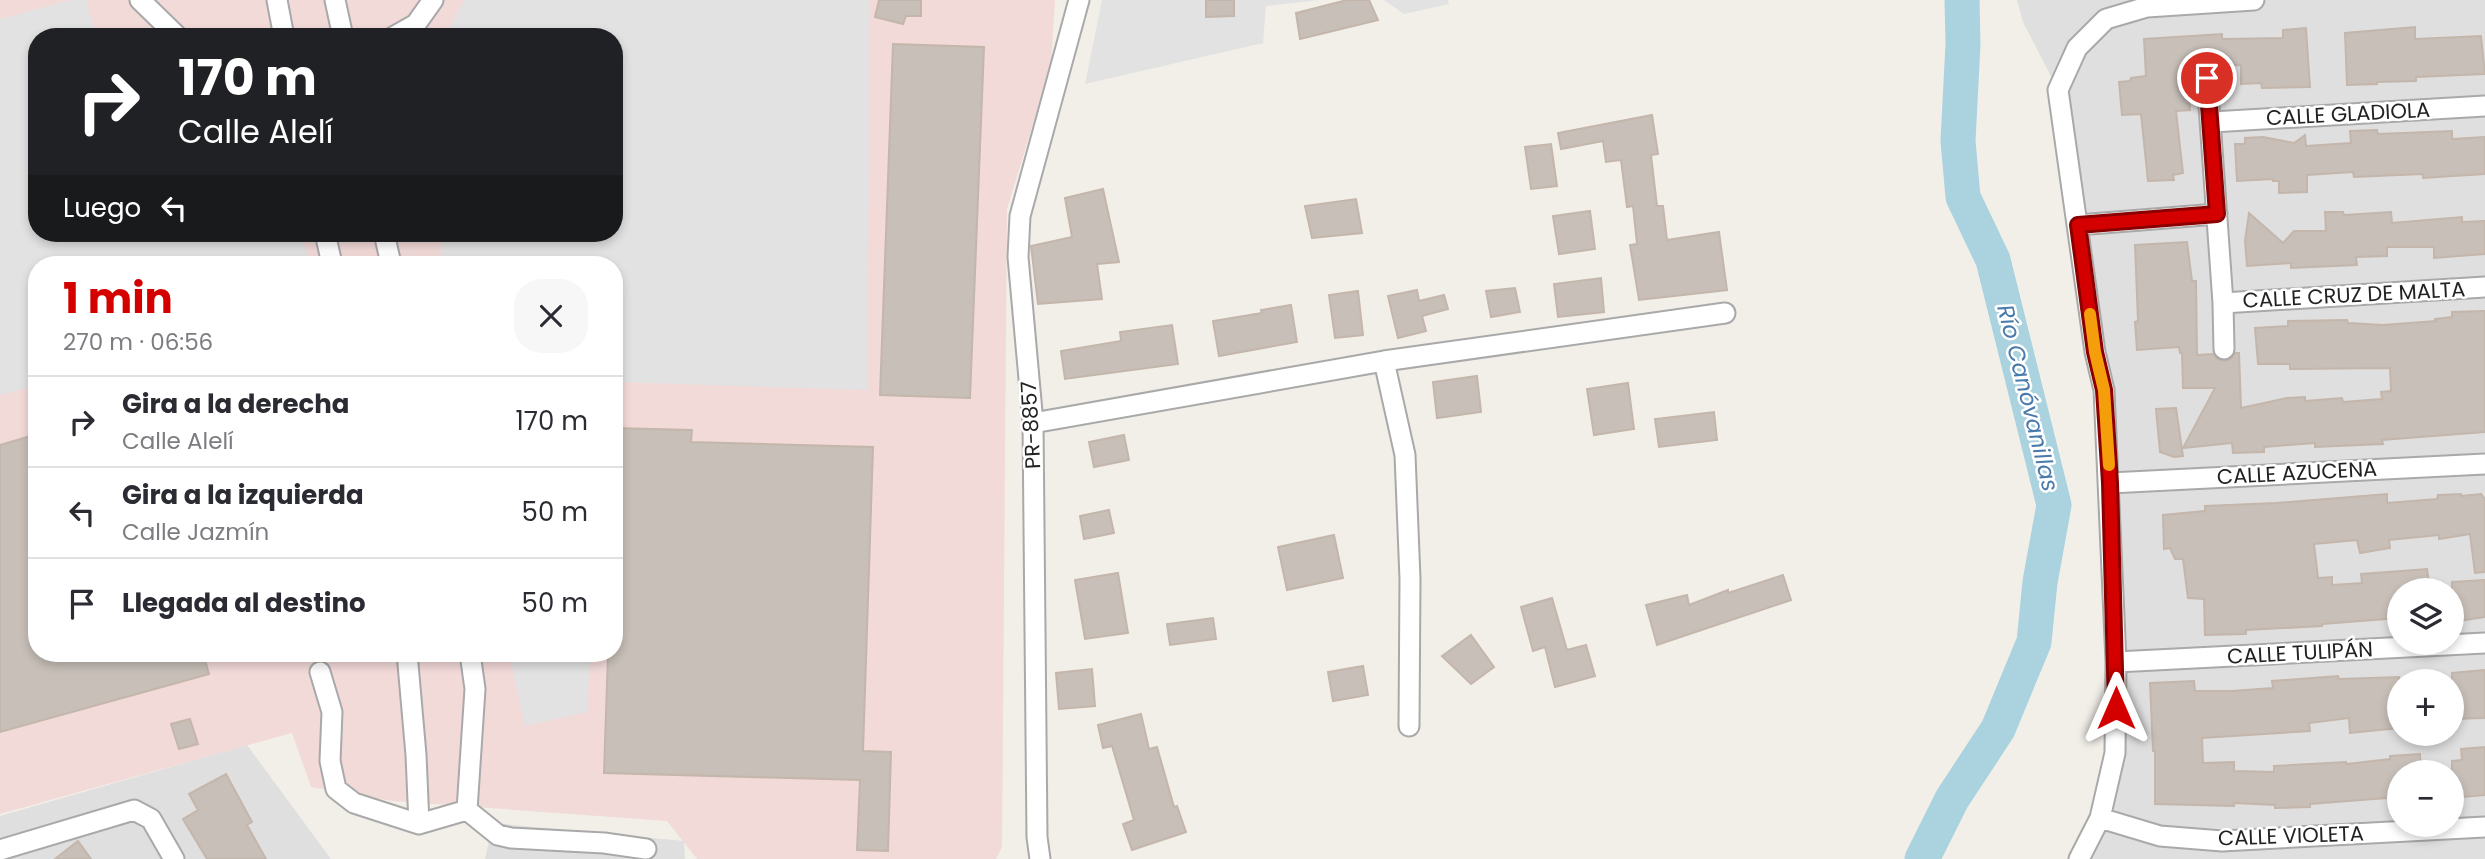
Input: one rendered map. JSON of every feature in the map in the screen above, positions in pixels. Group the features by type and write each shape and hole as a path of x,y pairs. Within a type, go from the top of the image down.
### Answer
{"street":[{"path":"140,0 169,28"},
{"path":"277,0 282,28"},
{"path":"335,0 341,28"},
{"path":"409,28 416,24 433,0"},
{"name":"PR-8857","path":"1040,859 1037,837 1033,423 1018,257 1020,216 1079,0"},
{"path":"2079,859 2100,818 2115,753 2116,662 2104,390 2095,352 2058,90 2077,48 2106,19 2147,6 2254,0"},
{"path":"2207,78 2224,349"},
{"name":"CALLE GLADIOLA","path":"2211,122 2485,106"},
{"path":"2078,225 2217,214"},
{"name":"CALLE CRUZ DE MALTA","path":"2223,303 2485,287"},
{"path":"1033,423 1384,361 1726,313"},
{"path":"1384,361 1405,455 1410,579 1409,726"},
{"name":"CALLE AZUCENA","path":"2110,483 2485,464"},
{"name":"CALLE TULIPÁN","path":"2116,662 2485,643"},
{"path":"408,662 414,716 419,824"},
{"path":"467,810 475,689 471,662"},
{"path":"320,672 332,712 330,761 336,789 354,803 419,824 467,810"},
{"path":"0,850 134,810 151,819 174,859"},
{"path":"467,810 498,835 604,843 646,856"},
{"name":"CALLE VIOLETA","path":"2100,818 2160,836 2222,841 2485,827"}],"shaded area":[{"path":"0,0 1055,0 1051,65 1007,209 1002,847 996,859 697,859 667,821 393,801 311,787 292,733 0,814"},
{"path":"71,0 86,0 94,28 28,28 28,242 303,242 307,256 28,256 28,387 0,395 0,19"},
{"path":"464,0 870,0 867,390 623,382 623,256 441,256 442,242 623,242 623,28 450,27"},
{"path":"1102,0 1319,0 1266,6 1263,43 1085,84"},
{"path":"1384,0 1448,0 1449,4 1404,14"},
{"path":"2017,0 2485,0 2485,859 2079,859 2115,753 2110,483 2058,90 2023,22"},
{"path":"511,662 590,662 587,712 525,726"},
{"path":"247,745 331,859 0,859 0,816"},
{"path":"493,823 684,841 685,859 485,859"}],"building":[{"path":"879,0 921,0 921,16 906,16 903,24 875,17"},
{"path":"1206,0 1234,0 1234,16 1206,17"},
{"path":"1347,0 1369,0 1378,20 1300,39 1296,13"},
{"path":"2415,27 2415,39 2481,36 2485,74 2416,77 2416,81 2347,85 2345,33"},
{"path":"2306,28 2310,87 2262,88 2261,83 2241,84 2241,65 2187,69 2190,110 2176,111 2183,173 2173,175 2174,180 2148,181 2141,114 2122,115 2119,82 2146,76 2144,39 2222,34 2222,39 2283,38 2283,30"},
{"path":"893,44 984,47 970,398 880,395"},
{"path":"1652,115 1658,154 1651,155 1657,206 1663,206 1667,240 1719,232 1727,290 1639,300 1630,245 1637,244 1633,206 1627,207 1621,160 1606,162 1603,141 1561,149 1558,133"},
{"path":"2377,130 2378,134 2452,131 2452,139 2485,137 2485,174 2423,178 2423,174 2354,177 2353,172 2307,175 2307,192 2279,193 2279,181 2273,179 2237,181 2235,144 2245,144 2245,138 2263,137 2294,143 2305,135 2306,146 2351,143 2350,131"},
{"path":"1551,144 1557,186 1531,189 1525,147"},
{"path":"1103,189 1119,262 1097,264 1102,299 1038,304 1031,246 1072,237 1065,198"},
{"path":"1356,199 1362,233 1312,238 1305,206"},
{"path":"1590,211 1595,249 1559,254 1553,216"},
{"path":"2325,212 2343,212 2344,215 2391,212 2392,223 2462,217 2462,222 2485,221 2485,254 2434,258 2434,247 2387,247 2387,256 2356,257 2357,265 2291,268 2291,263 2247,266 2245,241 2249,213 2283,243 2294,231 2326,231"},
{"path":"2187,242 2192,281 2196,281 2197,355 2213,354 2225,361 2239,353 2241,408 2287,398 2305,397 2305,401 2342,398 2343,402 2382,399 2381,392 2391,391 2390,368 2290,369 2290,364 2258,364 2255,328 2288,326 2288,321 2347,320 2348,323 2383,325 2436,321 2435,319 2452,317 2452,312 2485,311 2485,432 2382,440 2383,444 2315,447 2315,443 2264,447 2264,452 2233,453 2232,443 2183,448 2215,388 2183,388 2182,353 2179,347 2137,350 2135,245"},
{"path":"1601,278 1604,312 1558,317 1554,284"},
{"path":"1515,288 1520,312 1491,317 1486,291"},
{"path":"1417,290 1419,301 1444,295 1448,309 1422,316 1426,331 1398,338 1388,296"},
{"path":"1358,291 1363,335 1335,338 1329,295"},
{"path":"1291,305 1297,342 1219,356 1213,321"},
{"path":"1172,325 1178,364 1065,379 1061,351 1121,341 1120,332"},
{"path":"1477,376 1481,412 1437,418 1433,382"},
{"path":"1628,383 1634,429 1594,435 1587,389"},
{"path":"2176,408 2183,456 2174,457 2160,452 2156,409"},
{"path":"1714,412 1717,440 1659,447 1655,419"},
{"path":"623,428 692,430 691,442 873,447 863,751 891,752 888,851 857,850 860,780 604,773 608,662 623,662"},
{"path":"1124,435 1129,460 1094,467 1089,442"},
{"path":"28,437 28,662 206,662 209,674 0,732 0,445"},
{"path":"2387,494 2387,503 2437,499 2438,495 2481,494 2485,499 2485,572 2475,573 2470,534 2439,539 2439,535 2389,540 2390,548 2360,553 2357,540 2314,544 2318,578 2332,577 2332,585 2362,583 2361,574 2427,569 2428,578 2387,578 2387,619 2246,630 2246,634 2205,635 2204,599 2188,598 2183,559 2175,559 2170,548 2164,549 2163,515 2205,511 2205,506"},
{"path":"1109,510 1114,533 1084,539 1080,516"},
{"path":"1334,535 1343,578 1287,590 1278,547"},
{"path":"1118,573 1128,633 1085,639 1075,580"},
{"path":"1783,575 1791,600 1657,645 1646,605 1687,595 1689,605 1728,590 1728,593"},
{"path":"2485,580 2485,617 2464,620 2464,581"},
{"path":"1552,598 1567,650 1586,645 1595,676 1555,687 1545,647 1533,651 1521,607"},
{"path":"1213,618 1216,639 1170,645 1167,624"},
{"path":"1471,635 1494,667 1471,684 1442,656"},
{"path":"1363,666 1368,695 1333,701 1328,672"},
{"path":"1092,669 1095,706 1059,709 1056,673"},
{"path":"2485,670 2485,718 2464,719 2464,672"},
{"path":"2338,676 2339,679 2387,677 2387,729 2350,733 2349,718 2309,723 2310,731 2202,738 2203,763 2234,762 2234,771 2274,772 2274,766 2347,764 2390,759 2390,756 2420,754 2420,760 2387,760 2387,798 2310,804 2310,807 2275,808 2275,805 2234,803 2234,806 2155,804 2155,751 2150,683 2194,681 2195,691 2232,691 2273,688 2272,681"},
{"path":"1141,714 1149,749 1157,747 1174,807 1177,806 1186,832 1132,850 1123,824 1134,820 1112,746 1103,748 1098,725"},
{"path":"190,719 198,744 179,749 171,724"},
{"path":"2485,747 2485,795 2464,797 2464,760 2461,749"},
{"path":"226,774 252,822 247,825 266,859 207,859 183,819 198,810 189,794"},
{"path":"78,841 91,859 55,859"}],"waterway":[{"name":"Río Canóvanillas","path":"1922,859 1952,799 1998,729 2034,642 2040,582 2054,505 1993,260 1963,197 1958,141 1963,44 1962,0"}],"slow traffic":[{"path":"2090,314 2104,390 2109,465"}],"route":[{"path":"2116,708 2110,483 2104,390 2095,352 2078,225 2217,214 2207,78"}]}
